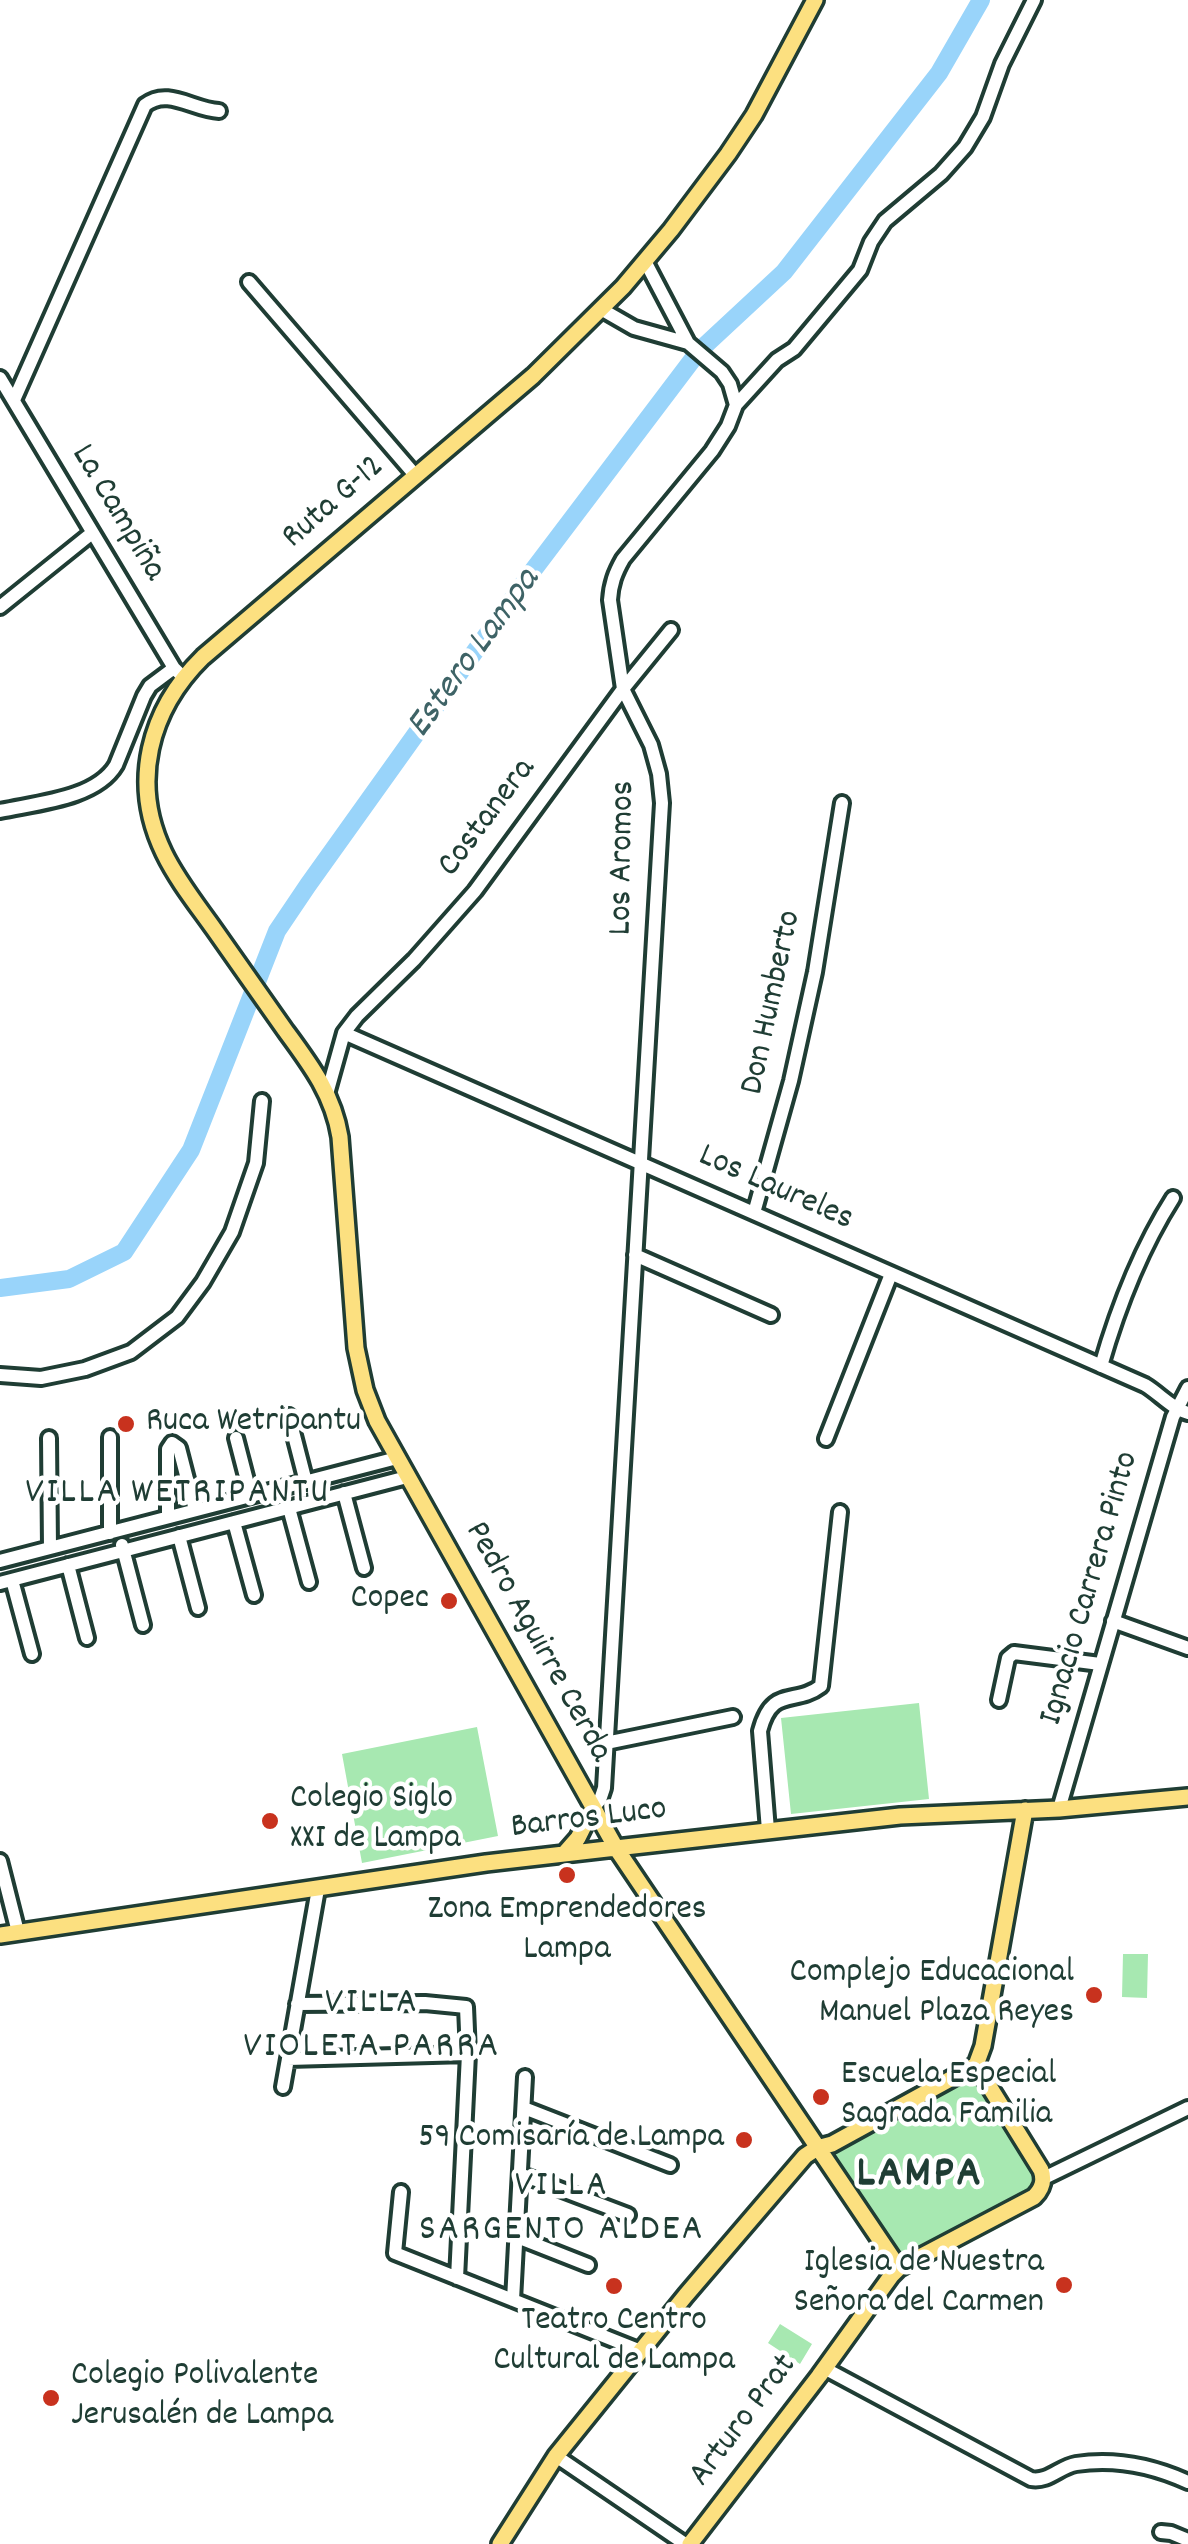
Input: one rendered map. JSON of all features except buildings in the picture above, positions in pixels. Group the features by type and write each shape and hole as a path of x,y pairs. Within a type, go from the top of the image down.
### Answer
{"main road":[{"name":"Ruta G-12","path":"328,1094 311,1064 202,912 163,850 153,824 146,787 147,760 156,726 179,674 533,376 602,309 706,184 754,115 815,0"},
{"name":"Pedro Aguirre Cerda","path":"328,1094 340,1137 358,1364 370,1402 397,1458 616,1848 899,2268"},
{"name":"Barros Luco","path":"0,1935 564,1854 768,1830 900,1816 1059,1809 1188,1796"},
{"path":"564,1854 578,1838 593,1808"},
{"path":"500,2544 556,2456 801,2160 976,2065 982,2053 1025,1810"},
{"path":"976,2065 1044,2178"},
{"name":"Arturo Prat","path":"688,2544 899,2268 1034,2196 1044,2178"}],"street":[{"name":"Los Aromos","path":"593,1808 604,1792 662,803 652,746 623,689 610,600 615,573 712,451 736,404 777,360 794,349 860,270 885,222 941,174 964,147 983,117 1002,64 1034,0"},
{"path":"14,400 145,105 164,96 219,111"},
{"path":"645,260 688,344"},
{"path":"248,282 415,475"},
{"path":"602,309 634,328 688,344 722,372 736,404"},
{"name":"La Campiña","path":"0,378 179,674"},
{"path":"0,607 92,533"},
{"name":"Costanera","path":"344,1033 475,891 671,630"},
{"path":"0,811 83,792 101,782 116,765 150,686 179,674"},
{"name":"Don Humberto","path":"754,1213 816,972 842,803"},
{"path":"328,1094 344,1033"},
{"name":"Los Laureles","path":"344,1033 754,1213 889,1279 1101,1366 1155,1391 1182,1411"},
{"path":"0,1375 41,1378 85,1369 131,1352 177,1317 232,1232 256,1163 262,1102"},
{"path":"1101,1366 1122,1296 1156,1224 1173,1198"},
{"path":"635,1255 771,1315"},
{"path":"826,1439 889,1279"},
{"name":"Ignacio Carrera Pinto","path":"1059,1809 1112,1621 1188,1388"},
{"path":"289,1416 306,1482"},
{"path":"110,1437 112,1532 130,1549"},
{"path":"50,1438 50,1548"},
{"path":"236,1438 250,1496"},
{"path":"168,1518 168,1449 172,1443 180,1448 195,1510"},
{"path":"0,1561 397,1458"},
{"path":"349,1470 364,1568"},
{"path":"32,1654 6,1582 408,1477"},
{"path":"289,1508 309,1582"},
{"path":"768,1830 759,1740 762,1724 779,1700 814,1692 821,1686 840,1512"},
{"path":"234,1522 254,1595"},
{"path":"132,1527 130,1549 143,1625"},
{"path":"179,1536 198,1608"},
{"path":"68,1565 87,1638"},
{"path":"1112,1621 1188,1648"},
{"path":"999,1700 1008,1658 1014,1653 1100,1664"},
{"path":"606,1744 733,1717"},
{"path":"0,1861 18,1932"},
{"path":"283,2086 318,1889"},
{"path":"297,2004 425,2002 466,2008 468,2054 457,2278"},
{"path":"288,2059 468,2054"},
{"path":"513,2300 525,2076"},
{"path":"524,2108 670,2166"},
{"name":"Arturo Prat","path":"1044,2178 1188,2108"},
{"path":"520,2174 628,2215"},
{"path":"401,2192 395,2253 641,2351"},
{"path":"517,2237 588,2265"},
{"path":"824,2368 1031,2479 1040,2481 1074,2464 1106,2463 1149,2467 1188,2482"},
{"path":"556,2456 688,2544"},
{"path":"1161,2532 1188,2540"}],"green space":[{"path":"919,1703 929,1799 791,1814 781,1718"},
{"path":"477,1727 498,1836 362,1863 342,1754"},
{"path":"1123,1954 1148,1954 1147,1998 1122,1997"},
{"path":"969,2074 977,2075 1037,2173 1034,2190 907,2256 898,2254 832,2158 832,2152"},
{"path":"780,2324 812,2344 800,2364 768,2343"}],"waterway":[{"name":"Estero Lampa","path":"0,1288 69,1279 124,1252 191,1150 277,931 308,885 531,573 699,351 784,272 939,73 981,0"}],"place":[{"name":"Ruca Wetripantu","path":"126,1424"},
{"name":"Copec","path":"449,1601"},
{"name":"Colegio Siglo XXI de Lampa","path":"270,1821"},
{"name":"Zona Emprendedores Lampa","path":"567,1875"},
{"name":"Complejo Educacional Manuel Plaza Reyes","path":"1094,1995"},
{"name":"Escuela Especial Sagrada Familia","path":"821,2097"},
{"name":"59 Comisaría de Lampa","path":"744,2140"},
{"name":"Iglesia de Nuestra Señora del Carmen","path":"1064,2285"},
{"name":"Teatro Centro Cultural de Lampa","path":"614,2286"},
{"name":"Colegio Polivalente Jerusalén de Lampa","path":"51,2398"}],"district":[{"name":"VILLA WETRIPANTU","path":"178,1496"},
{"name":"VILLA VIOLETA PARRA","path":"372,2028"},
{"name":"LAMPA","path":"920,2178"},
{"name":"VILLA SARGENTO ALDEA","path":"562,2211"}]}
